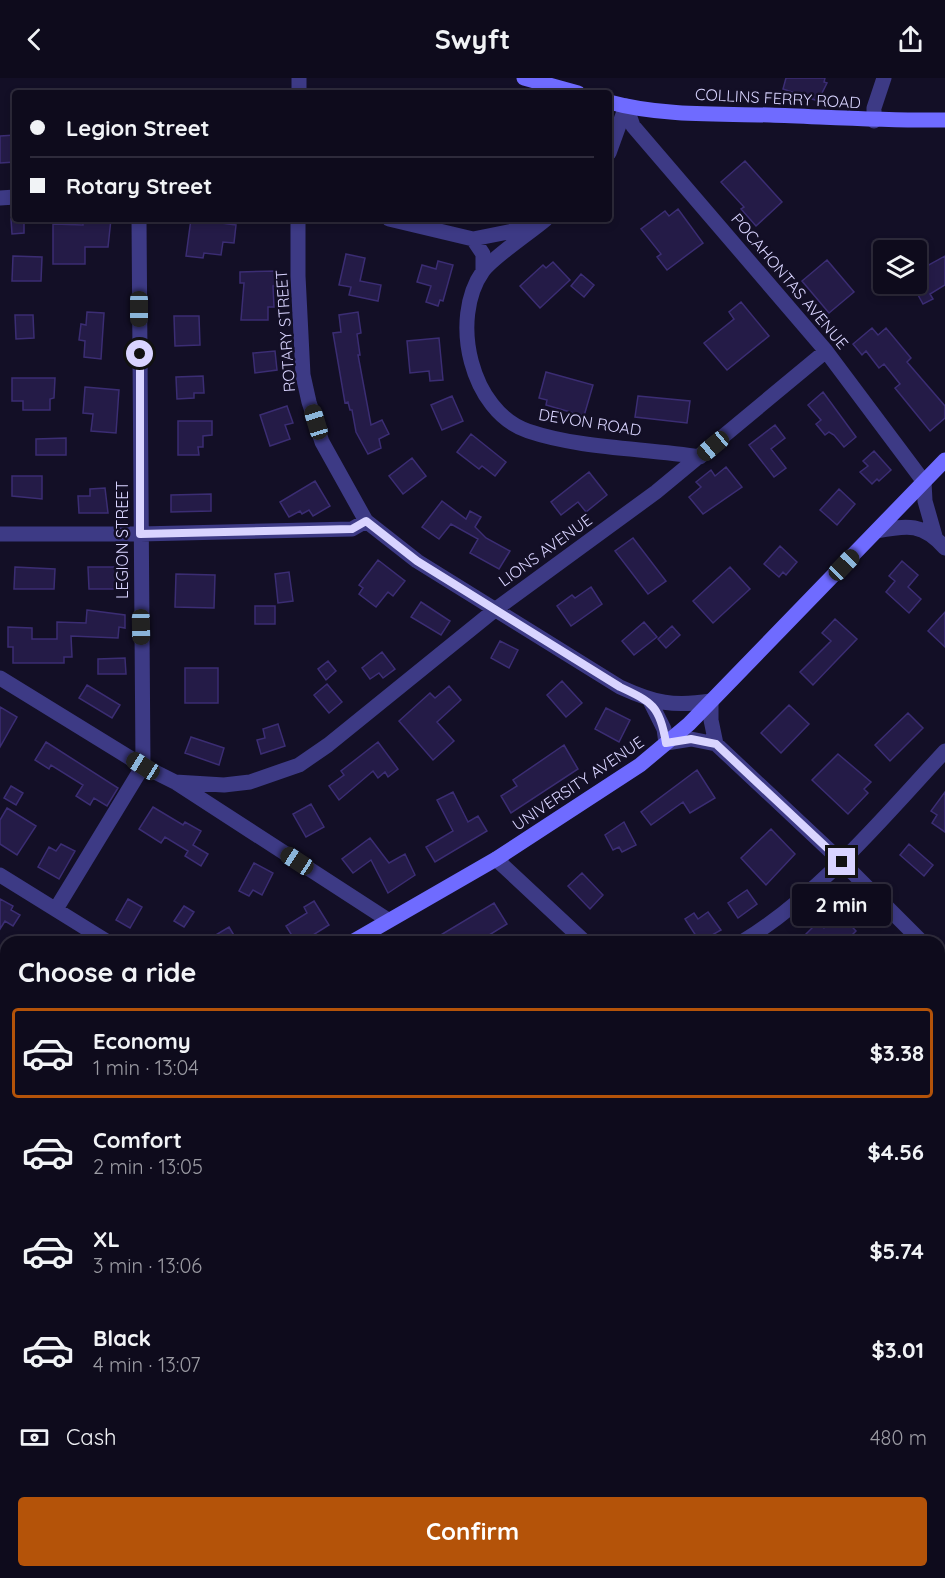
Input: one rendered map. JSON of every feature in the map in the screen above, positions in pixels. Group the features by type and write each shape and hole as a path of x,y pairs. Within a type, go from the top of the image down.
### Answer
{"street":[{"path":"524,78 567,90"},
{"path":"874,122 874,108 884,78"},
{"name":"COLLINS FERRY ROAD","path":"612,103 713,114 874,122 945,120"},
{"path":"612,145 626,106"},
{"name":"POCAHONTAS AVENUE","path":"626,106 633,126 826,351 924,482"},
{"name":"LEGION STREET","path":"139,222 143,766"},
{"name":"ROTARY STREET","path":"298,222 303,375 307,393 322,442 366,521 417,561 620,687 650,701 669,705 711,701"},
{"path":"402,222 473,239 542,222"},
{"name":"DEVON ROAD","path":"542,222 483,271 469,304 466,333 470,364 502,415 526,431 570,440 700,457"},
{"path":"473,239 483,254 483,271"},
{"name":"LIONS AVENUE","path":"175,782 232,784 267,777 299,765 328,745 496,609 700,457 826,351"},
{"name":"UNIVERSITY AVENUE","path":"362,936 496,859 640,765 711,701 945,460"},
{"path":"924,482 925,501 940,542"},
{"path":"0,534 140,534 352,529 366,521"},
{"path":"877,531 908,526 923,528 940,542"},
{"path":"0,678 143,766 175,782 388,920"},
{"path":"650,701 664,729 666,743 691,739 716,744 842,862 916,936"},
{"path":"711,701 711,720 716,744"},
{"path":"752,936 842,862 945,751"},
{"path":"56,909 143,766"},
{"path":"224,813 225,794 232,784"},
{"path":"496,859 579,936"},
{"path":"0,875 99,936"}],"building":[{"path":"786,78 825,78 824,82 827,83 818,101 783,89"},
{"path":"12,135 12,162 0,163 0,136"},
{"path":"745,161 782,202 756,226 741,209 744,207 721,182"},
{"path":"678,209 703,243 667,270 657,257 661,254 641,229 665,211 669,216"},
{"path":"11,219 12,222 24,222 24,233 12,234"},
{"path":"83,222 111,222 108,247 85,247 85,264 53,264 53,224 83,225"},
{"path":"191,222 236,225 234,243 223,242 221,255 204,253 203,258 186,256"},
{"path":"346,254 365,258 360,281 381,285 378,301 349,295 351,287 339,285"},
{"path":"13,256 42,257 41,281 12,281"},
{"path":"945,256 945,285 930,294 933,299 923,304 918,294 927,294 927,266"},
{"path":"827,260 854,292 829,313 802,281"},
{"path":"438,261 453,265 443,301 440,300 438,306 426,302 431,286 417,282 422,265 436,269"},
{"path":"553,262 570,280 540,308 520,286 543,265 546,268"},
{"path":"277,271 277,286 273,286 274,307 268,307 268,320 241,320 244,283 240,283 240,272"},
{"path":"581,274 594,285 584,297 571,286"},
{"path":"741,302 769,336 727,370 704,343 734,319 729,312"},
{"path":"87,312 104,313 101,359 84,357 85,341 79,340 81,324 86,325"},
{"path":"358,312 361,333 357,334 360,355 358,355 371,425 382,420 389,434 379,439 381,448 368,454 356,432 352,410 348,402 345,403 333,333 341,332 339,315"},
{"path":"15,315 33,315 34,338 16,339"},
{"path":"174,316 199,316 200,345 175,346"},
{"path":"872,328 878,335 886,328 911,358 907,362 945,406 945,418 930,431 895,388 900,384 884,364 879,368 866,351 862,355 853,344"},
{"path":"439,338 443,380 430,381 429,371 410,373 407,341"},
{"path":"275,351 277,370 255,373 253,353"},
{"path":"546,372 593,385 584,416 546,405 547,400 539,398"},
{"path":"203,376 204,393 194,393 194,398 177,399 176,377"},
{"path":"12,378 55,378 54,398 50,399 50,410 23,410 23,401 12,401"},
{"path":"85,387 119,390 116,433 91,431 93,414 83,413"},
{"path":"823,392 856,437 844,447 834,435 829,432 825,435 816,424 821,420 808,405"},
{"path":"452,396 463,421 442,430 431,405"},
{"path":"638,396 690,401 687,423 635,417"},
{"path":"287,406 293,423 285,425 290,439 270,446 260,415"},
{"path":"178,421 212,421 212,435 203,436 203,447 198,447 199,455 178,455"},
{"path":"775,425 785,438 771,449 786,468 774,477 749,445"},
{"path":"471,434 506,462 495,476 482,466 479,469 457,452"},
{"path":"66,438 66,455 36,455 36,439"},
{"path":"874,451 891,470 872,484 860,472 868,466 863,461"},
{"path":"412,458 426,476 403,494 389,476"},
{"path":"726,467 742,487 703,514 689,497 701,487 696,482 711,470 715,476"},
{"path":"589,472 607,495 586,512 578,502 561,515 551,502"},
{"path":"12,476 42,476 42,499 12,496"},
{"path":"315,481 330,506 313,516 309,510 302,514 300,511 289,517 280,502"},
{"path":"105,488 108,513 79,513 78,496 90,496 90,489"},
{"path":"839,489 855,504 837,525 820,510"},
{"path":"211,494 211,511 171,512 171,495"},
{"path":"442,501 466,519 470,511 481,517 475,527 486,538 510,551 499,569 470,553 478,539 451,524 439,539 422,527"},
{"path":"633,538 666,581 648,594 615,551"},
{"path":"780,546 797,562 786,575 783,572 779,577 764,564"},
{"path":"378,560 405,581 393,596 388,592 376,607 359,594 363,588 359,585"},
{"path":"902,561 918,575 908,587 921,599 909,613 886,592 895,581 889,576"},
{"path":"15,567 55,569 54,589 14,589"},
{"path":"88,567 122,567 122,589 89,589"},
{"path":"730,567 750,589 713,623 693,601"},
{"path":"289,572 293,601 278,603 275,574"},
{"path":"176,574 215,575 214,608 175,607"},
{"path":"591,587 602,604 571,626 557,606 572,595 575,598"},
{"path":"421,602 450,621 441,635 411,617"},
{"path":"255,606 275,606 275,624 255,624"},
{"path":"87,610 125,615 125,628 119,627 118,638 71,636 72,657 64,657 64,663 13,663 13,647 8,647 8,627 32,628 32,639 57,639 57,622 86,623"},
{"path":"945,612 945,647 928,631"},
{"path":"835,619 857,639 813,685 800,672 831,641 822,633"},
{"path":"644,622 657,637 634,655 622,641"},
{"path":"672,626 680,635 666,648 658,639"},
{"path":"500,641 518,650 509,668 491,658"},
{"path":"382,652 395,669 383,678 379,673 370,679 362,668"},
{"path":"125,658 126,674 98,674 98,659"},
{"path":"328,661 336,671 326,680 318,669"},
{"path":"185,668 218,668 218,703 185,703"},
{"path":"562,681 582,703 566,717 547,695"},
{"path":"327,684 342,702 329,713 314,695"},
{"path":"87,685 120,705 112,718 79,698"},
{"path":"449,686 461,700 437,722 454,741 433,760 399,721 430,693 435,698"},
{"path":"789,705 809,724 781,753 761,733"},
{"path":"0,707 17,717 0,747"},
{"path":"606,708 630,720 619,742 595,729"},
{"path":"908,713 923,728 890,761 875,745"},
{"path":"278,724 285,746 261,754 257,740 265,738 263,729"},
{"path":"191,737 224,748 219,765 185,753"},
{"path":"46,742 118,788 107,806 94,798 90,805 76,796 83,785 51,765 49,769 35,760"},
{"path":"378,742 398,769 388,777 385,772 378,778 373,771 339,800 329,786 344,775 341,771"},
{"path":"564,745 578,769 511,813 501,796 517,786 513,780"},
{"path":"838,754 871,782 864,789 868,793 848,814 812,780"},
{"path":"697,770 715,798 690,813 683,802 651,825 641,812"},
{"path":"11,786 23,793 16,805 4,798"},
{"path":"453,792 468,822 478,816 487,831 435,862 426,847 453,831 437,800"},
{"path":"945,792 945,832 932,823 937,815 931,811"},
{"path":"311,804 324,827 306,837 293,814"},
{"path":"153,807 183,825 185,822 201,831 193,845 208,854 201,866 185,856 188,851 165,837 161,843 139,829"},
{"path":"7,808 36,826 17,855 0,844 0,820"},
{"path":"624,822 636,845 622,852 619,847 613,850 605,835"},
{"path":"771,829 795,854 766,885 741,858"},
{"path":"370,838 389,863 405,854 415,875 388,893 371,860 353,873 342,859"},
{"path":"61,844 75,851 59,879 38,867 49,847 56,851"},
{"path":"909,844 933,865 924,876 900,855"},
{"path":"254,863 273,873 262,895 253,890 249,896 239,891"},
{"path":"582,873 603,895 590,909 568,886"},
{"path":"747,890 757,904 738,918 728,903"},
{"path":"0,899 13,906 11,910 20,915 13,926 5,921 0,929"},
{"path":"128,899 142,907 130,928 116,920"},
{"path":"314,901 329,925 312,936 292,936 286,926 307,913 304,907"},
{"path":"494,903 507,924 488,936 439,936"},
{"path":"184,906 194,912 184,927 174,921"},
{"path":"708,912 721,930 710,936 696,936 685,919 694,913 698,919"},
{"path":"839,913 856,931 851,936 804,936 818,922 824,928"},
{"path":"229,927 234,936 214,936"}],"route":[{"path":"140,354 140,534 352,529 366,521 417,561 620,687 650,701 658,713 666,743 691,739 716,744 842,862"}]}
